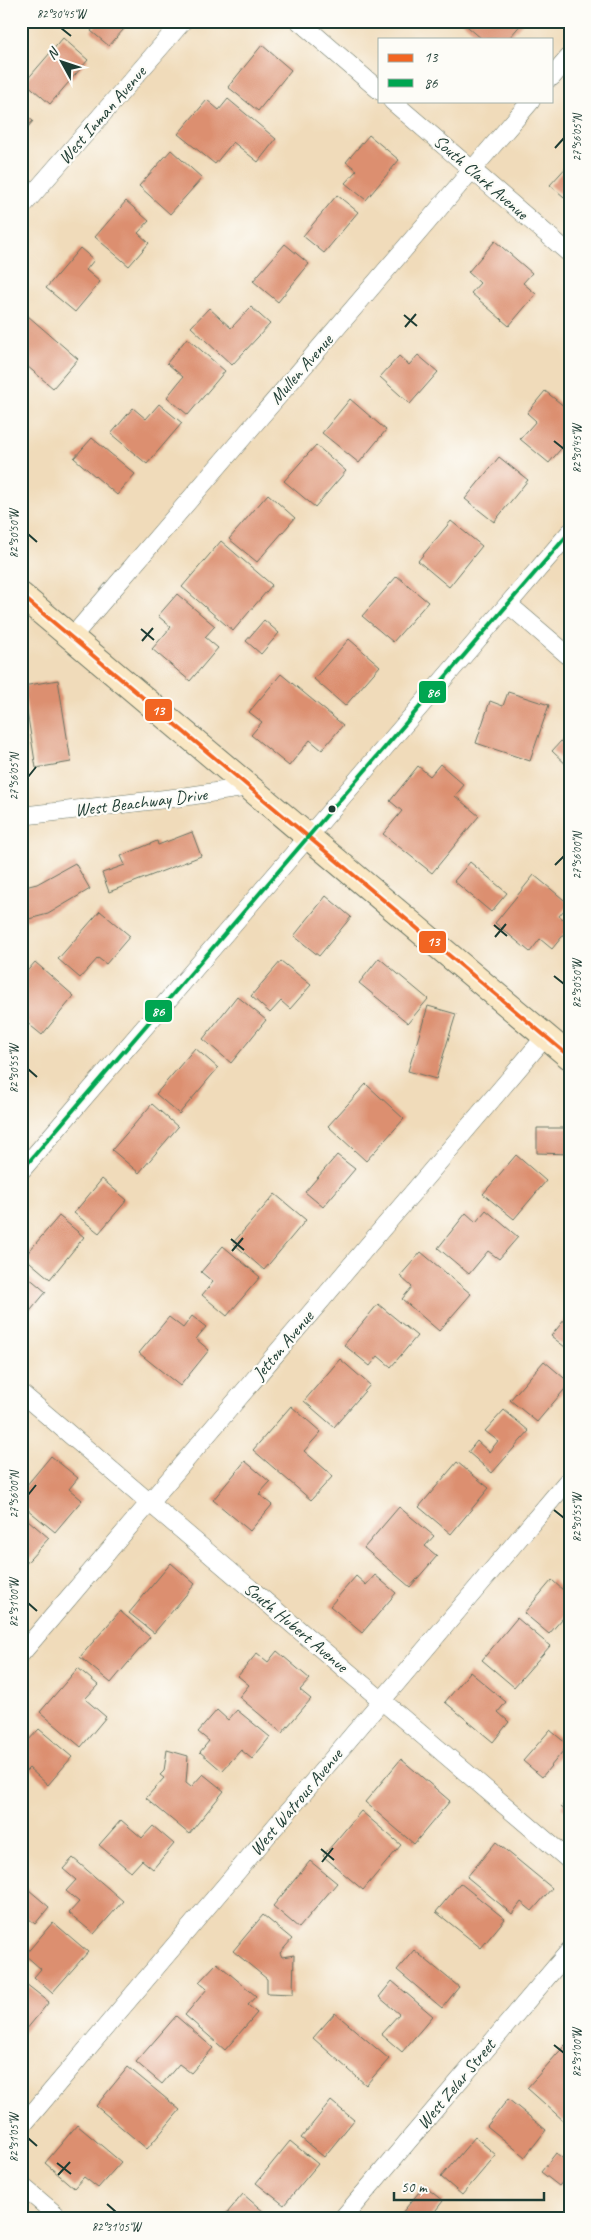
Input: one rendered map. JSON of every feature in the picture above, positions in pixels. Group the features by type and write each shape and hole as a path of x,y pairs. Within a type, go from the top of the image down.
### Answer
{"street":[{"name":"West Inman Avenue","path":"21,208 183,21"},
{"path":"298,21 378,89"},
{"path":"554,75 570,56"},
{"name":"South Clark Avenue","path":"393,102 570,254"},
{"name":"Mullen Avenue","path":"72,637 530,102"},
{"path":"21,1171 570,532"},
{"path":"21,595 570,1058"},
{"path":"508,604 570,657"},
{"name":"West Beachway Drive","path":"25,817 249,787"},
{"name":"Jetton Avenue","path":"21,1654 545,1037"},
{"name":"South Hubert Avenue","path":"21,1393 570,1861"},
{"name":"West Watrous Avenue","path":"21,2127 570,1478"},
{"name":"West Zelar Street","path":"342,2219 570,1950"},
{"path":"21,2184 61,2219"}],"building":[{"path":"99,21 131,21 109,46 91,31"},
{"path":"461,21 524,21 511,38 481,38"},
{"path":"63,38 88,60 50,104 25,82"},
{"path":"262,45 291,70 258,111 228,87"},
{"path":"228,99 276,139 258,162 233,142 215,164 178,134 207,100 219,110"},
{"path":"21,112 33,121 21,135"},
{"path":"369,135 399,160 366,200 345,183 357,170 346,162"},
{"path":"171,150 202,178 170,214 139,186"},
{"path":"570,163 570,202 550,185"},
{"path":"337,195 358,212 324,253 303,236"},
{"path":"126,201 149,221 138,233 149,243 129,266 95,237"},
{"path":"495,241 532,273 523,283 536,294 509,326 471,293 480,283 468,272"},
{"path":"285,244 309,264 278,302 253,281"},
{"path":"80,248 94,260 86,270 100,282 75,312 46,288"},
{"path":"251,307 270,324 232,365 191,327 209,308 231,328"},
{"path":"21,310 78,359 53,388 21,361"},
{"path":"187,338 225,371 188,415 167,397 183,377 167,363"},
{"path":"418,355 438,372 410,404 380,377 399,356 409,365"},
{"path":"545,391 570,411 570,438 549,463 520,439 536,421 527,413"},
{"path":"350,399 386,430 359,463 322,433"},
{"path":"159,404 182,423 147,464 111,434 133,408 146,419"},
{"path":"92,438 135,474 117,495 74,458"},
{"path":"316,445 346,471 315,507 284,481"},
{"path":"499,457 528,480 494,522 465,499"},
{"path":"268,494 295,518 257,562 229,539"},
{"path":"451,521 482,546 449,587 418,561"},
{"path":"221,541 272,585 233,631 182,587"},
{"path":"397,576 428,602 393,642 362,616"},
{"path":"177,594 215,626 205,637 218,648 190,681 152,649 171,627 158,616"},
{"path":"264,620 279,633 261,654 246,641"},
{"path":"349,639 380,666 345,706 314,679"},
{"path":"281,674 343,725 322,750 310,740 289,766 251,735 262,722 249,712"},
{"path":"58,680 71,762 36,768 23,686"},
{"path":"508,692 549,705 530,761 476,743 490,701 503,706"},
{"path":"570,731 570,768 552,751"},
{"path":"440,764 464,785 455,796 479,816 432,873 383,834 402,811 390,801 418,766 430,776"},
{"path":"192,832 201,856 109,892 102,873 125,865 121,856 157,841 158,845"},
{"path":"470,862 507,893 491,912 454,881"},
{"path":"75,863 90,889 48,914 21,921 21,888 37,884"},
{"path":"534,875 569,904 559,916 570,924 570,927 552,949 540,939 530,952 495,923"},
{"path":"326,896 351,917 319,956 294,936"},
{"path":"100,911 130,936 106,964 98,958 80,978 58,959"},
{"path":"379,958 428,999 408,1023 359,983"},
{"path":"281,961 311,985 290,1009 281,1001 270,1013 251,996"},
{"path":"35,962 74,996 42,1035 21,1018 21,987 26,981 22,977"},
{"path":"237,996 266,1020 231,1063 203,1039"},
{"path":"428,1006 456,1014 436,1079 408,1071"},
{"path":"195,1048 218,1068 179,1114 156,1094"},
{"path":"366,1084 404,1119 366,1161 328,1126"},
{"path":"152,1104 178,1127 139,1173 112,1150"},
{"path":"537,1128 570,1128 570,1154 537,1153"},
{"path":"337,1155 355,1169 323,1207 305,1192"},
{"path":"516,1155 546,1181 514,1219 483,1194"},
{"path":"102,1179 127,1200 99,1233 74,1213"},
{"path":"275,1194 306,1220 264,1270 233,1243"},
{"path":"486,1210 518,1237 499,1259 488,1251 469,1274 438,1248 466,1213 476,1222"},
{"path":"59,1216 84,1237 50,1279 24,1257"},
{"path":"223,1246 260,1277 227,1316 202,1295 213,1282 201,1272"},
{"path":"421,1252 471,1294 439,1331 402,1299 412,1287 400,1276"},
{"path":"21,1271 46,1292 21,1322"},
{"path":"378,1304 417,1336 391,1367 378,1356 370,1366 344,1345"},
{"path":"570,1313 570,1351 551,1336"},
{"path":"192,1316 206,1327 196,1339 209,1350 180,1386 139,1353 169,1317 183,1328"},
{"path":"340,1359 370,1385 334,1427 304,1401"},
{"path":"544,1361 570,1383 537,1422 510,1400"},
{"path":"291,1406 321,1432 304,1451 333,1476 311,1500 253,1450"},
{"path":"504,1410 529,1431 492,1473 468,1452 477,1441 489,1452 498,1441 485,1431"},
{"path":"51,1456 78,1478 69,1489 82,1500 55,1532 21,1504 21,1492"},
{"path":"245,1461 270,1482 259,1494 272,1505 250,1531 213,1500"},
{"path":"457,1462 489,1488 451,1534 419,1507"},
{"path":"399,1507 434,1536 425,1546 437,1556 410,1587 364,1548"},
{"path":"21,1514 49,1538 21,1569"},
{"path":"171,1563 195,1584 154,1633 129,1613"},
{"path":"375,1575 396,1593 362,1633 330,1606 356,1576 366,1585"},
{"path":"552,1580 564,1591 570,1584 570,1610 549,1634 524,1613"},
{"path":"120,1611 150,1637 111,1683 80,1657"},
{"path":"517,1618 550,1646 514,1687 482,1660"},
{"path":"277,1651 310,1679 300,1690 311,1699 282,1733 239,1697 249,1685 238,1676 257,1653 268,1662"},
{"path":"78,1668 98,1685 85,1699 106,1717 81,1747 40,1712"},
{"path":"470,1672 506,1702 498,1712 509,1722 493,1742 445,1702"},
{"path":"217,1710 228,1720 237,1710 270,1737 252,1759 241,1750 222,1771 200,1752 209,1741 198,1732"},
{"path":"39,1729 72,1757 48,1785 29,1768 21,1776 21,1739 26,1743"},
{"path":"550,1730 568,1745 542,1777 523,1761"},
{"path":"167,1750 188,1756 186,1783 191,1787 203,1774 224,1791 189,1834 146,1798 164,1778 160,1775 164,1771"},
{"path":"401,1759 450,1801 414,1844 365,1802"},
{"path":"570,1797 570,1814 561,1807"},
{"path":"361,1811 401,1845 363,1890 323,1856"},
{"path":"121,1820 142,1838 153,1826 174,1844 153,1869 142,1860 131,1872 99,1845"},
{"path":"496,1842 552,1888 532,1911 521,1902 512,1914 467,1877"},
{"path":"73,1858 123,1901 94,1934 69,1913 79,1902 66,1891 76,1880 63,1869"},
{"path":"310,1861 337,1883 299,1928 273,1906"},
{"path":"460,1883 505,1919 481,1948 436,1912"},
{"path":"22,1884 49,1907 35,1924 21,1912"},
{"path":"263,1915 292,1939 280,1953 282,1957 294,1955 293,1994 267,1993 267,1979 233,1951"},
{"path":"53,1922 88,1952 52,1993 34,1977 41,1969 25,1955"},
{"path":"414,1950 459,1987 442,2008 397,1970"},
{"path":"217,1963 256,1996 248,2005 257,2013 225,2050 185,2015 207,1989 199,1982"},
{"path":"21,1980 49,2002 21,2036"},
{"path":"392,1981 433,2016 402,2052 381,2034 399,2014 379,1997"},
{"path":"335,2013 389,2059 366,2085 313,2038"},
{"path":"176,2016 213,2048 191,2073 179,2064 162,2084 136,2062"},
{"path":"565,2045 570,2049 570,2115 564,2121 527,2088"},
{"path":"128,2067 180,2110 147,2149 96,2106"},
{"path":"508,2099 546,2130 525,2157 487,2126"},
{"path":"331,2101 354,2120 324,2157 301,2138"},
{"path":"77,2125 121,2162 98,2188 84,2177 74,2188 45,2163"},
{"path":"475,2137 496,2155 462,2195 441,2177"},
{"path":"290,2141 318,2164 284,2205 256,2183"},
{"path":"556,2153 570,2164 570,2173 559,2186 541,2172"},
{"path":"424,2186 443,2201 429,2219 397,2219"},
{"path":"243,2194 265,2213 261,2219 222,2219"}],"transit line":[{"name":"86","path":"21,1171 570,532"},
{"name":"13","path":"21,595 570,1057"}]}
